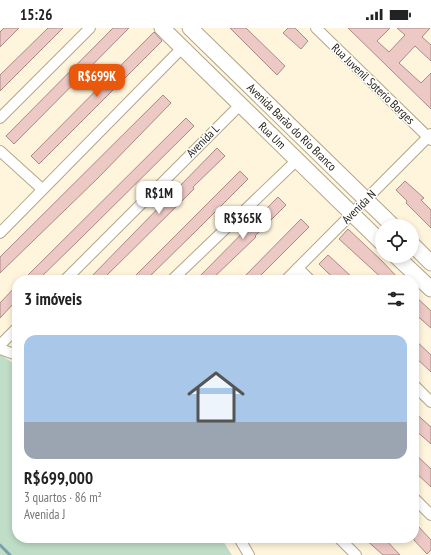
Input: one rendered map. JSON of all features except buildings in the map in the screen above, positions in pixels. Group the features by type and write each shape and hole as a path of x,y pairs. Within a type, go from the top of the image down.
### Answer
{"street":[{"path":"0,118 90,28"},
{"name":"Rua Um","path":"162,28 375,236"},
{"name":"Avenida Barão do Rio Branco","path":"190,28 386,219"},
{"name":"Rua Juvenil Soterio Borges","path":"316,28 430,137"},
{"path":"0,233 182,48"},
{"name":"Avenida L","path":"70,275 240,105"},
{"name":"Avenida N","path":"291,275 430,137"},
{"path":"0,151 42,189"},
{"path":"177,275 297,160"},
{"path":"419,251 431,263"},
{"path":"403,263 416,275"},
{"path":"298,268 305,275"},
{"path":"419,278 431,289"},
{"path":"0,345 12,333"},
{"path":"0,349 12,353"},
{"path":"419,390 431,402"},
{"path":"419,503 431,515"},
{"path":"242,543 249,555"},
{"path":"344,543 356,555"}],"green space":[{"path":"0,354 12,362 12,543 224,543 232,555 0,555"}],"waterway":[{"path":"0,545 10,555"}]}
